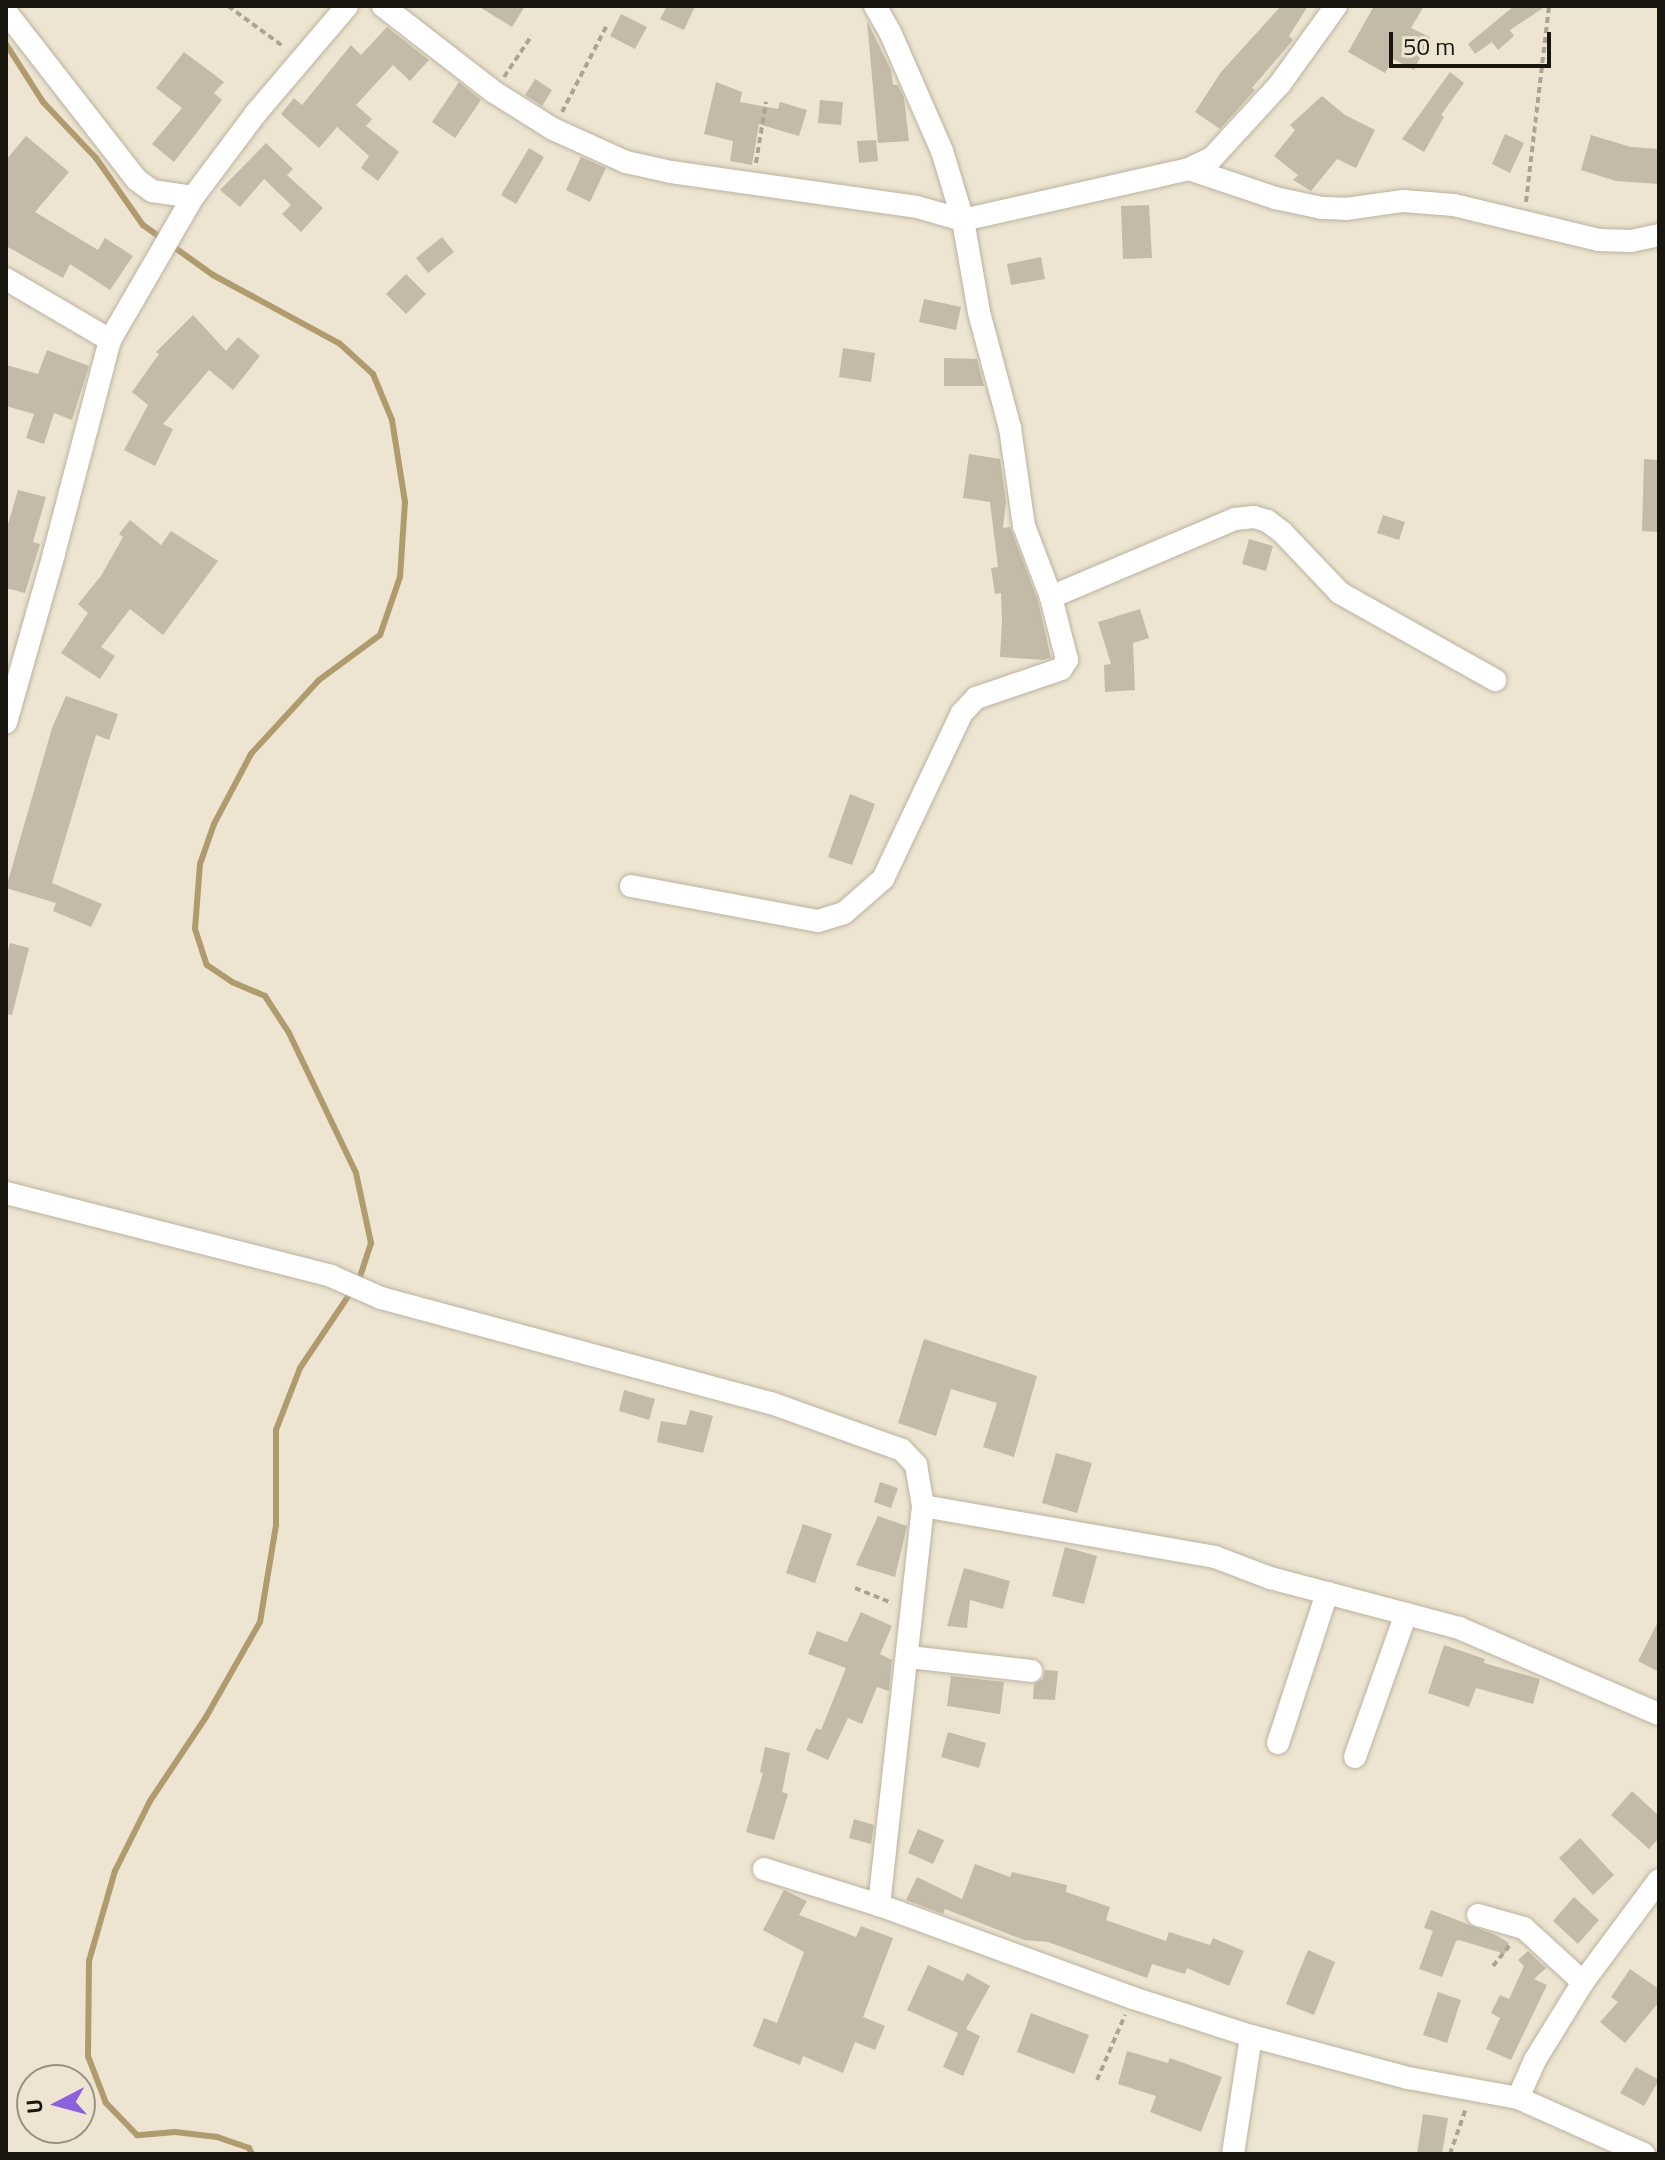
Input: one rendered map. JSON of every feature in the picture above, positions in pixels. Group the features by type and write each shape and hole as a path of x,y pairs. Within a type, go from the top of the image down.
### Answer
{"street":[{"path":"6,722 110,340 139,284 188,205 256,113 347,6"},
{"path":"383,6 494,92 553,129 626,162 671,172 753,181 917,207 963,220 1189,169 1212,158 1232,140 1280,84 1336,6"},
{"path":"631,886 818,921 844,913 883,879 962,713 976,698 997,688 1061,669 1067,660 1051,597 1024,526 1010,428 979,312 963,220 942,151 890,32 875,6"},
{"path":"6,12 137,180 152,191 188,205"},
{"path":"1189,169 1275,198 1322,208 1346,209 1403,201 1454,205 1599,240 1631,241 1659,235"},
{"path":"6,279 110,340"},
{"path":"1051,597 1235,519 1254,517 1267,521 1282,532 1340,593 1495,680"},
{"path":"6,1193 331,1276 381,1298 771,1403 902,1450 916,1465 922,1485 923,1506 909,1657 879,1905"},
{"path":"923,1506 1200,1554 1327,1593 1459,1628 1659,1714"},
{"path":"1278,1743 1327,1593"},
{"path":"1355,1757 1406,1614"},
{"path":"909,1657 1031,1671"},
{"path":"764,1869 879,1905 1133,1998 1251,2036 1408,2078 1518,2098 1644,2154"},
{"path":"1518,2098 1535,2060 1583,1982 1659,1880"},
{"path":"1478,1915 1524,1928 1583,1982"},
{"path":"1233,2154 1251,2036"}],"path":[{"path":"228,6 302,59"},
{"path":"1523,221 1549,6"},
{"path":"553,129 606,27"},
{"path":"494,92 532,35"},
{"path":"753,181 766,102"},
{"path":"855,1588 913,1612"},
{"path":"1097,2080 1133,1998"},
{"path":"1450,2154 1472,2090"}],"building":[{"path":"478,6 525,6 512,27"},
{"path":"667,6 695,6 684,30 660,19"},
{"path":"1281,6 1308,6 1289,36 1293,40 1220,129 1195,112 1221,72"},
{"path":"1374,6 1424,6 1411,28 1430,37 1414,70 1393,59 1385,73 1348,52"},
{"path":"1514,6 1546,6 1510,30 1514,36 1498,50 1492,42 1475,54 1468,44"},
{"path":"621,14 647,27 635,49 610,36"},
{"path":"867,21 891,70 893,85 898,85 904,98 909,141 878,143"},
{"path":"387,27 429,60 410,81 393,65 356,105 372,119 366,126 399,152 378,181 361,168 369,156 337,127 319,148 281,114 294,98 302,105 351,45 361,55"},
{"path":"184,52 224,82 214,93 222,100 174,162 152,144 182,108 156,88"},
{"path":"1450,72 1464,83 1441,115 1444,117 1424,152 1402,139"},
{"path":"535,79 552,90 542,106 525,95"},
{"path":"459,82 481,100 455,138 432,122"},
{"path":"716,82 742,92 740,102 778,109 780,102 807,110 799,136 759,124 752,165 730,161 733,141 704,134"},
{"path":"1322,96 1345,115 1375,130 1356,168 1337,159 1311,191 1293,180 1298,175 1274,156 1295,130 1290,125"},
{"path":"820,100 843,102 841,125 818,123"},
{"path":"1505,134 1524,143 1510,173 1492,164"},
{"path":"1591,135 1631,147 1659,149 1659,184 1616,181 1581,170"},
{"path":"26,136 69,172 35,212 98,250 105,238 133,256 110,290 70,264 63,278 6,246 6,160"},
{"path":"876,140 878,161 859,163 857,141"},
{"path":"266,143 293,169 287,175 323,208 301,232 282,214 291,205 264,179 240,207 220,190"},
{"path":"529,148 544,157 516,204 501,195"},
{"path":"581,157 606,168 590,202 566,190"},
{"path":"1149,205 1152,258 1123,259 1121,206"},
{"path":"442,237 454,252 428,273 416,258"},
{"path":"1041,257 1045,279 1011,285 1007,264"},
{"path":"406,274 426,294 406,314 386,294"},
{"path":"924,299 961,307 956,330 919,322"},
{"path":"193,315 226,351 238,337 260,356 233,390 209,370 163,424 173,429 155,466 124,450 148,405 132,392 159,354 156,352"},
{"path":"843,348 875,353 871,382 839,377"},
{"path":"47,350 89,366 72,420 54,413 44,444 26,438 34,414 6,406 6,365 38,374"},
{"path":"944,358 977,359 984,386 944,386"},
{"path":"969,454 1000,459 1006,502 1003,528 1010,527 1038,601 1051,658 1000,657 1001,593 995,594 991,568 998,567 990,502 963,498"},
{"path":"1644,459 1659,460 1659,532 1642,531"},
{"path":"18,490 46,497 33,542 40,544 25,593 6,588 6,531"},
{"path":"1383,515 1405,522 1399,540 1377,533"},
{"path":"130,520 161,545 171,531 218,561 163,635 130,609 101,647 115,656 100,679 61,653 88,613 78,604 101,576 123,537 119,534"},
{"path":"1249,539 1273,546 1266,571 1242,564"},
{"path":"1140,609 1149,638 1133,643 1135,690 1105,692 1104,665 1111,664 1098,622"},
{"path":"66,696 118,714 109,740 96,735 52,883 102,904 91,927 53,911 56,903 6,888 52,728"},
{"path":"850,794 875,804 852,865 828,857"},
{"path":"10,943 29,948 12,1015 6,1014 6,958"},
{"path":"924,1339 1037,1376 1014,1457 983,1447 997,1403 951,1389 936,1436 898,1423"},
{"path":"624,1390 655,1399 649,1420 619,1411"},
{"path":"690,1410 713,1416 703,1453 657,1442 661,1421 686,1425"},
{"path":"1056,1453 1092,1463 1077,1513 1042,1503"},
{"path":"880,1482 898,1488 891,1508 874,1502"},
{"path":"878,1516 907,1526 895,1577 856,1565"},
{"path":"803,1524 832,1534 815,1583 786,1573"},
{"path":"1065,1547 1097,1556 1084,1604 1052,1596"},
{"path":"964,1568 1010,1581 1003,1609 970,1600 967,1628 947,1626"},
{"path":"861,1612 892,1626 880,1654 892,1660 889,1691 877,1687 862,1724 848,1718 828,1760 806,1750 816,1728 821,1730 846,1668 808,1654 817,1631 847,1642"},
{"path":"1659,1620 1659,1672 1638,1661"},
{"path":"1444,1645 1485,1659 1484,1663 1540,1679 1533,1704 1476,1688 1469,1707 1428,1693"},
{"path":"1045,1670 1058,1671 1055,1700 1033,1699 1034,1684 1043,1679"},
{"path":"951,1676 1004,1682 1000,1714 947,1706"},
{"path":"948,1732 986,1743 979,1768 941,1757"},
{"path":"765,1747 790,1753 782,1792 788,1794 774,1840 746,1832 763,1773 760,1772"},
{"path":"1632,1791 1659,1816 1659,1838 1649,1849 1611,1815"},
{"path":"854,1819 874,1825 871,1844 849,1838"},
{"path":"918,1829 944,1840 933,1864 908,1853"},
{"path":"1580,1838 1614,1875 1593,1895 1559,1858"},
{"path":"975,1864 1010,1877 1012,1872 1067,1885 1066,1892 1110,1907 1106,1920 1166,1941 1169,1932 1210,1945 1213,1938 1244,1951 1229,1986 1187,1968 1185,1974 1152,1964 1147,1978 1048,1942 1024,1940 945,1909 943,1914 906,1900 917,1877 962,1899"},
{"path":"784,1890 807,1901 799,1915 856,1937 861,1926 893,1938 863,2017 885,2026 875,2050 855,2042 843,2073 803,2056 800,2065 753,2046 764,2018 777,2023 804,1952 763,1930"},
{"path":"1574,1897 1599,1920 1578,1944 1553,1921"},
{"path":"1431,1910 1496,1935 1509,1943 1505,1954 1459,1940 1442,1977 1419,1969 1433,1931 1424,1928"},
{"path":"1308,1950 1335,1962 1314,2015 1286,2004"},
{"path":"1528,1951 1546,1968 1534,1979 1547,1985 1511,2060 1486,2049 1500,2018 1491,2013 1500,1995 1509,1999 1524,1966 1518,1960"},
{"path":"928,1965 963,1981 967,1973 990,1986 966,2029 980,2036 963,2076 943,2067 958,2033 907,2010"},
{"path":"1630,1969 1659,1989 1659,2002 1625,2043 1600,2022 1618,2002 1611,1997"},
{"path":"1438,1992 1461,2000 1447,2043 1423,2035"},
{"path":"1031,2013 1089,2035 1074,2074 1017,2052"},
{"path":"1127,2051 1168,2063 1170,2058 1222,2077 1201,2132 1150,2112 1156,2096 1118,2084"},
{"path":"1636,2067 1659,2080 1644,2106 1620,2093"},
{"path":"1423,2114 1448,2118 1442,2154 1417,2154"}],"waterway":[{"path":"6,44 43,102 96,158 143,225 213,275 339,343 373,374 392,420 405,502 400,577 380,635 319,680 251,754 214,824 200,864 195,929 207,965 232,982 265,996 289,1033 356,1173 371,1243 358,1283"},
{"path":"252,2154 249,2148 217,2137 175,2132 137,2135 106,2103 88,2056 89,1961 115,1871 150,1801 206,1717 260,1622 276,1525 276,1430 300,1368 351,1292"}]}
